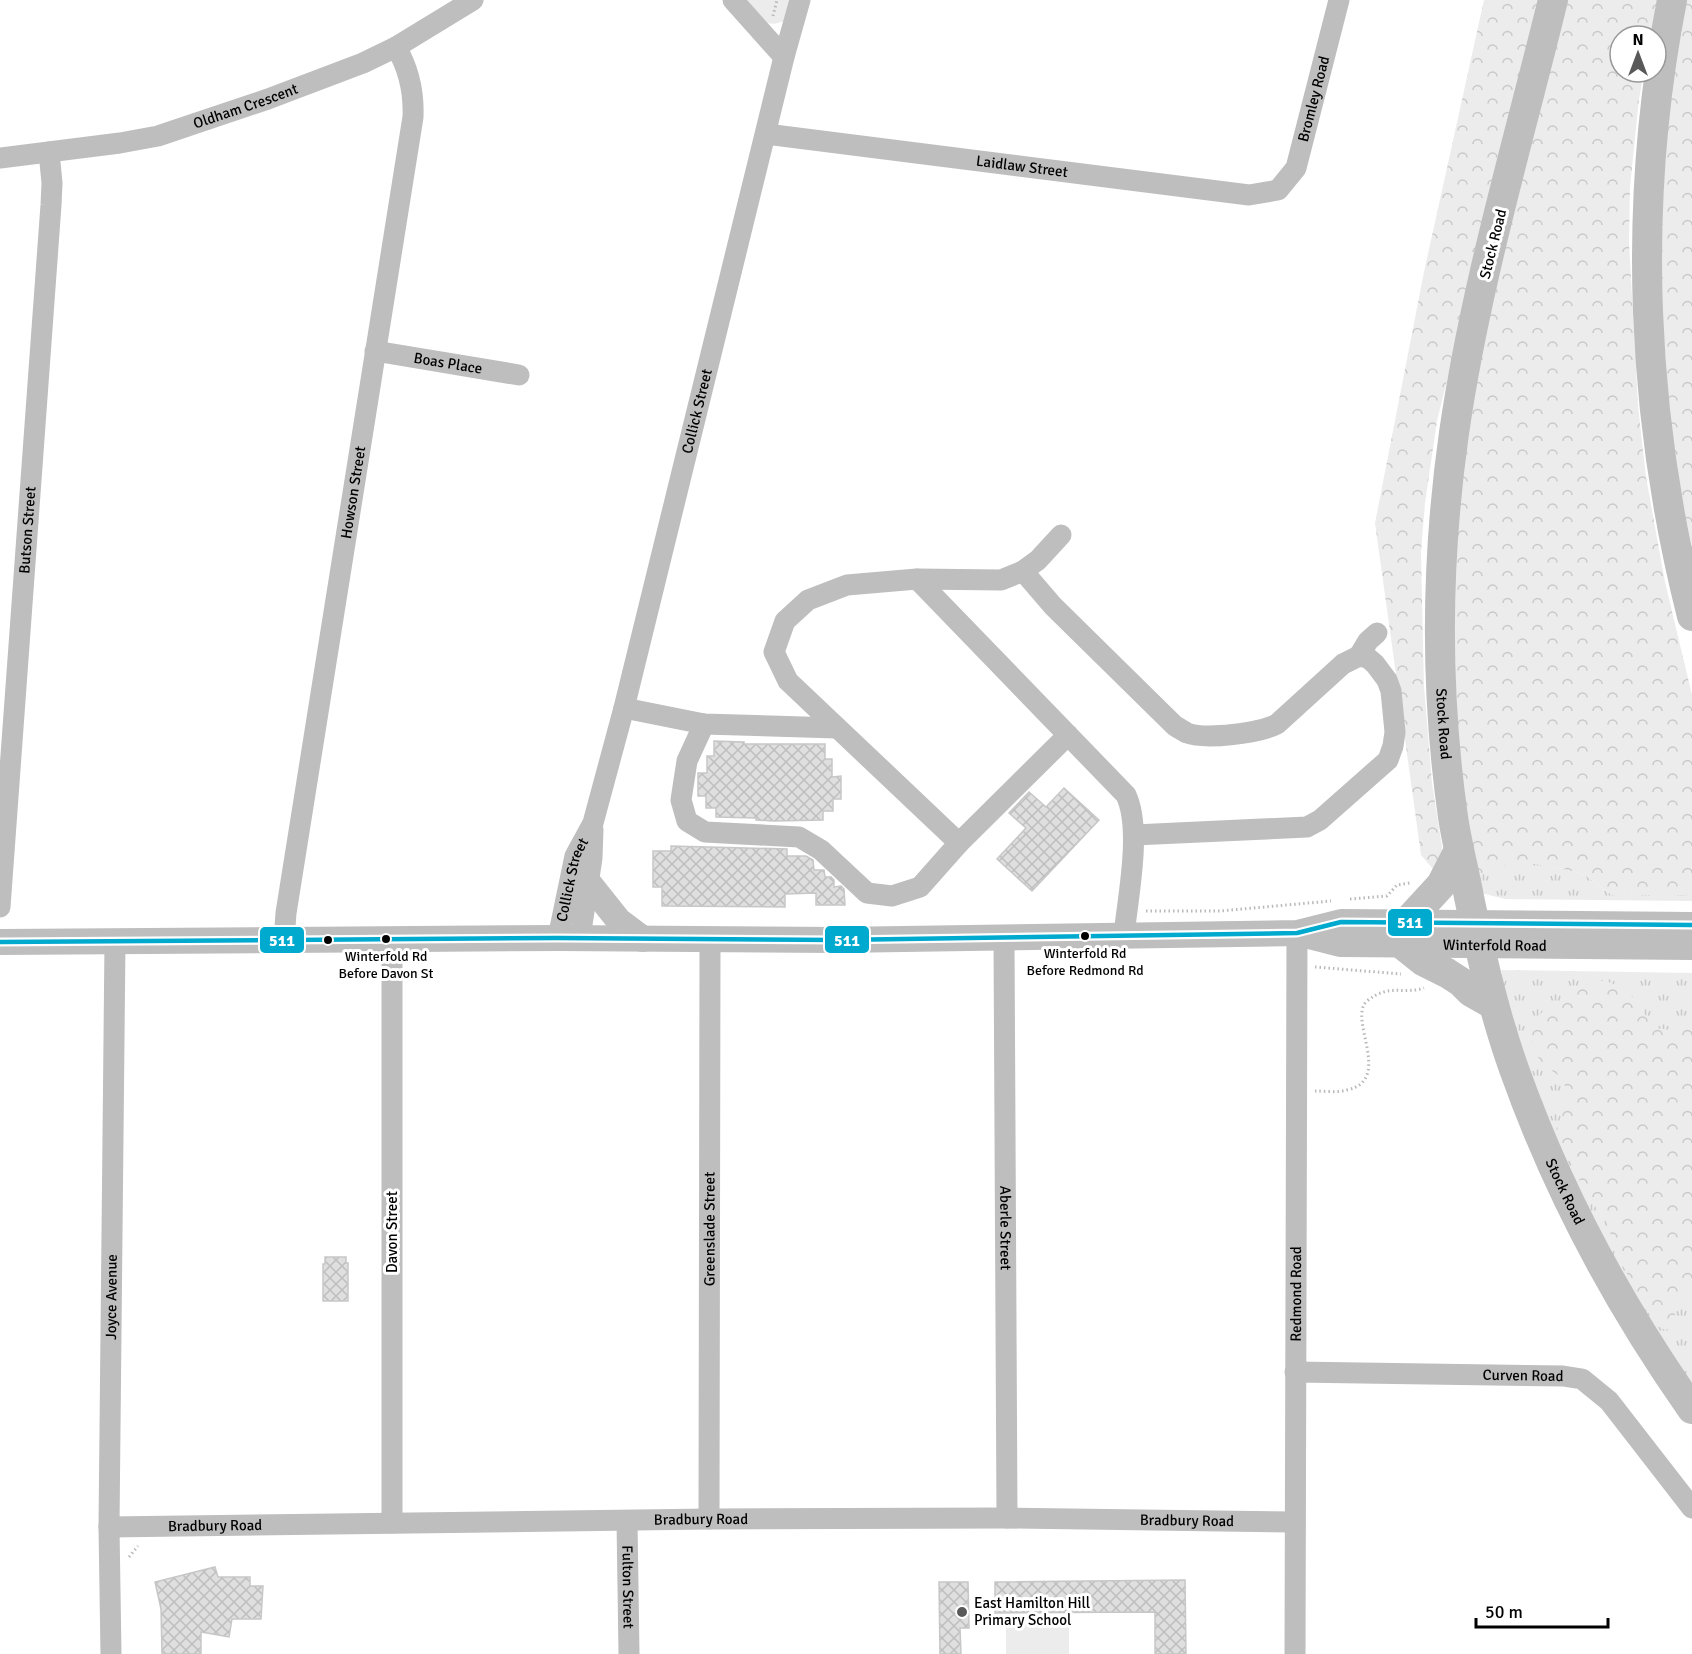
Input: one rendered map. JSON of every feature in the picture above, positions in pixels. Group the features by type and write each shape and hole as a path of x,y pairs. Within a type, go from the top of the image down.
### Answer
{"highway":[{"name":"Stock Road","path":"1553,0 1478,302 1466,360 1446,500 1442,550 1441,667 1447,771 1459,850 1476,933 1494,1005 1515,1071 1566,1196 1626,1308 1659,1362 1692,1409"},
{"path":"1672,0 1659,75 1653,135 1647,239 1647,290 1650,362 1661,465 1672,528 1692,616"},
{"path":"1459,850 1405,947 1423,961 1447,973 1471,992 1494,1005"}],"main road":[{"path":"588,882 620,921 643,939"},
{"name":"Winterfold Road","path":"0,942 1004,938 1125,923 1298,933 1341,922 1405,947 1476,933 1692,925"},
{"name":"Winterfold Road","path":"1476,933 1692,947"}],"street":[{"name":"Oldham Crescent","path":"0,158 158,136 268,99 363,63 396,47 473,0"},
{"path":"733,0 784,57"},
{"name":"Collick Street","path":"569,938 588,882 593,823 624,708 800,0"},
{"name":"Bromley Road","path":"1278,190 1296,168 1339,0"},
{"name":"Howson Street","path":"284,941 288,901 413,117 414,97 408,73 396,47"},
{"name":"Laidlaw Street","path":"766,134 1249,195 1278,190"},
{"name":"Butson Street","path":"0,908 50,217 52,183 49,152"},
{"name":"Boas Place","path":"375,351 519,375"},
{"path":"959,843 788,681 774,652 785,621 808,600 847,585 917,579 1001,580 1023,571 1038,560 1061,535"},
{"path":"1023,571 1053,606 1174,726 1187,733 1201,736 1268,729 1342,664 1359,656 1368,658 1375,664 1389,686 1395,732 1388,760 1320,820 1307,827 1134,835"},
{"path":"917,579 1126,795 1131,805 1134,835 1125,923"},
{"path":"1359,656 1368,641 1377,633"},
{"path":"624,708 704,724 837,728"},
{"path":"704,724 687,761 681,800 687,821 705,832 799,837 821,850 867,893 892,896 920,887 959,843 1068,735"},
{"name":"Collick Street","path":"569,938 575,856 593,823"},
{"name":"Redmond Road","path":"1295,1654 1298,933"},
{"name":"Aberle Street","path":"1004,938 1007,1518"},
{"name":"Davon Street","path":"392,940 392,1523"},
{"name":"Greenslade Street","path":"709,1519 710,940"},
{"name":"Joyce Avenue","path":"111,1654 109,1527 115,941"},
{"name":"Curven Road","path":"1295,1372 1563,1376 1582,1379 1609,1401 1692,1508"},
{"name":"Bradbury Road","path":"109,1527 709,1519 1007,1518 1295,1522"},
{"name":"Fulton Street","path":"627,1521 629,1654"}],"path":[{"path":"1343,900 1387,896 1397,885 1416,883"},
{"path":"1125,923 1220,911 1331,901"},
{"path":"1313,967 1405,947"},
{"path":"1298,1091 1347,1090 1359,1085 1366,1074 1369,1057 1363,1026 1364,1005 1382,992 1421,989 1426,986"}],"green space":[{"path":"744,0 792,0 786,20 772,24 757,16"},
{"path":"1484,0 1541,0 1437,421 1425,503 1421,552 1424,686 1432,783 1442,847 1442,863 1433,869 1421,855 1375,523 1424,272"},
{"path":"1566,0 1658,0 1653,24 1608,24 1608,84 1642,84 1630,187 1629,242 1638,406 1646,477 1665,582 1692,695 1692,895 1612,895 1585,875 1518,861 1476,875 1468,838 1450,656 1456,512 1484,323"},
{"path":"1684,0 1692,0 1692,562 1679,499 1663,375 1660,242 1669,105"},
{"path":"1518,860 1585,875 1612,895 1692,895 1692,901 1505,899 1481,893 1476,875"},
{"path":"1501,970 1692,973 1692,1387 1626,1280 1569,1169 1530,1078 1499,975 1502,974"},
{"path":"1604,980 1627,990 1655,1028 1671,1030 1692,1024 1692,1283 1670,1327 1666,1330 1656,1326 1618,1257 1607,1223 1585,1192 1556,1130 1567,1095 1564,1084 1558,1075 1541,1062 1533,1046 1533,1026 1544,1011 1561,1000 1572,998 1585,982"},
{"path":"1006,1619 1069,1619 1069,1654 1006,1654"}],"building":[{"path":"714,741 744,742 744,744 825,744 825,759 832,759 832,777 841,776 841,799 833,799 833,811 823,811 823,820 774,821 716,817 716,808 706,808 706,796 698,796 698,773 707,773 707,756 714,756"},
{"path":"1064,788 1099,820 1032,891 997,859 1026,828 1009,813 1029,792 1046,807"},
{"path":"671,846 787,849 787,856 806,856 813,860 814,870 824,870 825,877 831,877 834,880 834,887 841,886 844,889 845,905 816,905 816,893 785,894 785,907 662,906 662,887 653,887 653,851 671,851"},
{"path":"325,1257 346,1257 348,1301 323,1301"},
{"path":"215,1567 218,1577 250,1577 250,1586 263,1586 261,1619 232,1619 229,1637 201,1632 201,1654 162,1654 161,1609 155,1582"},
{"path":"1185,1580 1186,1654 1155,1654 1155,1612 995,1613 995,1582"},
{"path":"939,1582 968,1582 969,1628 960,1628 961,1654 940,1654"}],"transit line":[{"name":"511","path":"0,942 558,938 838,940 1297,933 1341,922 1692,925"}],"place":[{"name":"Winterfold Rd Before Redmond Rd","path":"1085,936"},
{"name":"Winterfold Rd Before Davon St","path":"386,939"},
{"name":"East Hamilton Hill Primary School","path":"962,1612"}]}
